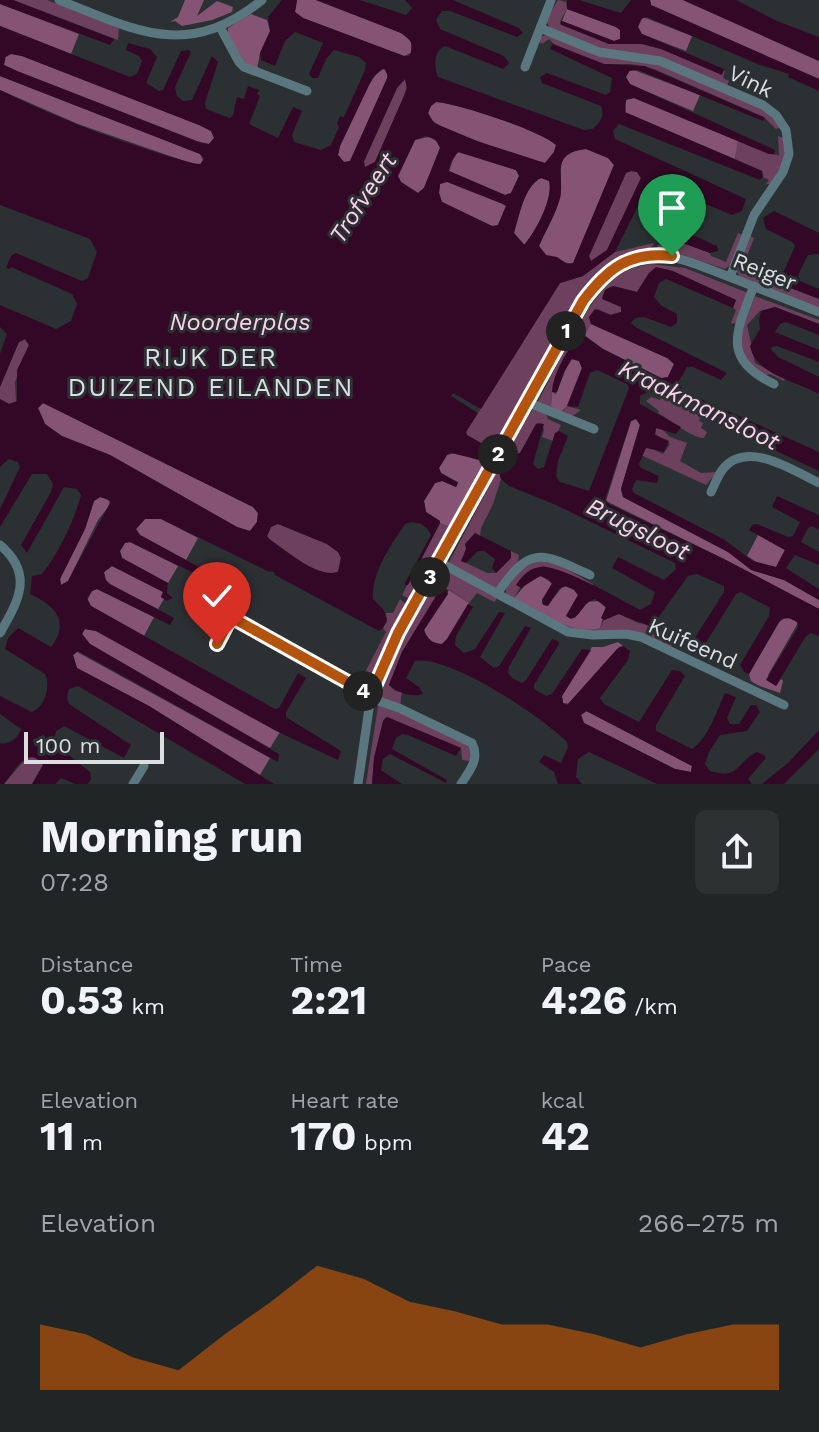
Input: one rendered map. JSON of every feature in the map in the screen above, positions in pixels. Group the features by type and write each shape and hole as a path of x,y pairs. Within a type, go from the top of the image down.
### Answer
{"street":[{"path":"59,0 136,31 192,35 234,21 262,0"},
{"path":"525,67 551,0"},
{"path":"220,27 244,67 307,91"},
{"name":"Vink","path":"540,28 599,52 660,61 763,105 776,115 788,138 787,162 754,215 730,277"},
{"name":"Reiger","path":"358,784 370,696 393,643 583,301 601,277 637,257 663,255 683,258 819,312"},
{"path":"754,286 738,332 738,350 754,375 774,384"},
{"path":"527,402 594,429"},
{"path":"711,492 729,463 757,457 773,461 819,483"},
{"path":"0,545 11,554 21,582 17,603 0,633"},
{"path":"497,594 519,565 538,557 553,558 590,575"},
{"name":"Kuifeend","path":"439,562 568,632 641,637 784,705"},
{"path":"217,644 240,600"},
{"path":"231,617 370,696 472,743 475,761 461,784"},
{"path":"133,784 144,766"}],"shaded area":[{"path":"13,0 47,0 119,28 118,40"},
{"path":"185,0 204,0 197,16 217,1 233,7 232,12 182,26 175,21 170,22 178,17"},
{"path":"297,0 316,0 401,33 411,41 411,53 404,56 303,18 295,12"},
{"path":"558,0 566,2 567,9 561,25 609,44 642,44 721,74 725,70 723,78 729,81 727,86 654,56 612,52 550,29 546,20"},
{"path":"650,0 683,0 819,61 819,79 651,5"},
{"path":"0,4 79,34 71,54 0,26"},
{"path":"567,9 616,27 620,30 620,39 614,41 562,21"},
{"path":"251,14 267,20 270,31 260,53 257,70 236,53 228,35 228,28"},
{"path":"643,17 692,36 686,51 642,34 638,27"},
{"path":"549,35 648,60 764,109 781,127 776,129 764,117 654,69 631,64 604,64 554,44 549,39 542,44 538,41 542,36"},
{"path":"11,54 199,125 211,131 214,138 209,144 197,141 17,71 4,65 6,57"},
{"path":"380,69 387,70 387,80 350,161 344,162 338,155 340,146 368,86"},
{"path":"631,69 700,95 693,111 629,84 626,77"},
{"path":"0,76 200,154 203,160 200,164 190,163 78,124 0,90"},
{"path":"405,79 407,86 404,96 375,162 365,167 363,164 397,88"},
{"path":"634,98 738,141 735,159 626,113 627,99"},
{"path":"436,102 479,112 534,133 556,145 554,152 545,163 462,135 430,118 429,109"},
{"path":"778,136 783,138 784,157 770,184 766,184 769,180 763,177 762,171 735,159 738,141 779,155"},
{"path":"429,137 440,143 440,148 424,188 418,193 401,182 398,176 415,140"},
{"path":"586,149 608,158 614,165 573,264 546,255 539,246 560,198 563,160 574,151"},
{"path":"460,152 516,170 519,176 511,193 505,195 449,171 455,154"},
{"path":"637,172 641,178 607,250 591,261 589,256 626,173"},
{"path":"541,178 549,181 549,196 538,224 525,245 514,233 526,195"},
{"path":"446,181 506,206 498,225 494,227 442,202 440,184"},
{"path":"738,233 743,235 731,264 725,269 680,254 657,251 658,245 673,244 675,240 726,262"},
{"path":"749,235 754,238 744,264 745,270 819,299 819,308 740,277 737,272"},
{"path":"654,243 649,252 621,260 593,282 498,447 494,451 467,435 466,432 560,283 583,276 615,252"},
{"path":"651,264 685,268 748,293 737,324 731,323 736,300 666,269 649,273 637,292 613,286 605,290 602,298 621,307 621,312 610,315 598,309 589,317 591,324 568,349 554,386 551,405 563,411 567,406 581,410 571,417 537,403 583,317 605,287 624,272"},
{"path":"755,296 819,320 819,324 775,307 760,311 747,325 755,363 785,378 784,381 770,374 764,376 743,357 740,334"},
{"path":"591,324 670,359 674,364 667,379 603,349 584,335"},
{"path":"25,339 29,345 15,382 16,402 9,404 0,399 0,387 18,343"},
{"path":"572,359 579,361 582,368 567,406 561,412 551,406 552,392 556,394"},
{"path":"651,397 660,400 663,397 701,416 701,428 707,432 704,438 687,432 658,413 646,401"},
{"path":"43,403 253,507 258,513 257,522 250,531 237,527 110,455 61,436 45,424 38,408"},
{"path":"533,409 561,425 553,441 542,437 542,423 537,423 520,453 503,456 506,450"},
{"path":"636,419 640,425 621,489 623,497 728,552 755,571 784,580 819,600 819,609 606,501 631,421"},
{"path":"656,428 687,443 680,461 701,473 717,472 706,485 641,455 649,447 663,454 670,444 655,434"},
{"path":"455,453 488,463 453,528 426,512 424,501 435,483 442,481 456,487 458,482 441,473 439,468 447,455"},
{"path":"497,468 501,479 493,504 480,537 475,533 466,549 466,563 487,573 496,573 511,558 511,551 519,555 518,562 494,588 448,564 493,474 446,561 445,557 492,471 495,472"},
{"path":"100,497 108,498 110,505 98,520 68,581 61,585 60,579 85,529 94,501"},
{"path":"145,519 161,519 198,538 186,560 140,535 136,529"},
{"path":"440,523 453,528 414,598 410,599 402,595"},
{"path":"278,524 327,544 338,552 341,558 338,571 329,575 310,568 272,541 267,536 272,525"},
{"path":"758,535 785,550 776,567 758,563 747,556"},
{"path":"130,542 178,566 168,583 122,558 120,551 125,543"},
{"path":"537,561 559,566 593,586 544,566 530,570 514,598 600,628 604,620 619,614 638,623 653,625 650,632 674,643 670,648 648,637 569,629 506,594 511,577"},
{"path":"112,566 163,592 161,597 164,599 158,609 107,583 104,572"},
{"path":"444,569 497,599 494,602 477,593 469,603 450,590 441,588 402,652 389,685 395,691 402,692 400,706 379,697 384,680 407,631"},
{"path":"541,576 552,583 542,600 543,605 548,605 563,586 574,589 578,595 567,614 575,618 587,602 599,601 606,608 600,628 578,629 514,598 529,581"},
{"path":"97,589 154,617 144,636 91,606 87,601 92,591"},
{"path":"449,590 469,603 447,639 439,644 431,640 424,630"},
{"path":"400,599 409,607 380,659 371,683 365,687 345,678 346,672 361,680 386,632 383,628 387,622 386,613 393,613"},
{"path":"785,618 798,623 768,675 776,686 781,679 783,681 780,693 754,683 749,674 778,623"},
{"path":"85,629 96,631 280,732 270,748 90,644 82,634"},
{"path":"618,642 623,646 570,704 563,703 562,696 592,647"},
{"path":"77,652 270,758 260,775 149,706 77,668 73,655"},
{"path":"382,705 464,741 473,751 470,761 462,760 461,748 387,717 374,758 372,784 366,784 378,706"},
{"path":"587,711 692,766 691,772 675,769 584,723 581,715"},
{"path":"28,756 36,757 43,765 32,784 4,784"}],"water":[{"path":"0,0 13,0 114,39 110,45 0,4"},
{"path":"282,0 297,0 295,12 303,18 409,56 411,43 401,33 316,0 360,0 406,15 412,8 405,0 453,0 519,28 523,33 517,37 450,11 442,11 436,20 440,29 504,56 509,63 503,69 445,46 436,55 438,77 584,130 592,129 601,119 601,106 542,83 540,77 547,73 606,95 610,92 612,78 550,49 552,44 604,64 645,66 765,118 763,121 638,70 629,71 626,77 630,84 775,150 774,154 634,98 626,100 625,112 762,171 763,177 760,180 619,124 613,131 615,139 746,199 742,211 732,215 701,202 688,233 717,246 718,251 710,253 675,240 673,234 689,200 688,194 663,184 648,186 615,252 583,276 560,283 481,409 453,393 451,396 478,413 467,435 506,457 520,453 536,424 544,424 533,464 538,469 544,467 555,433 559,431 568,436 556,476 560,482 589,491 629,388 627,384 597,370 590,373 578,407 567,406 582,368 579,361 572,359 557,392 552,392 558,370 574,342 581,333 603,349 661,378 668,377 674,364 591,324 589,317 595,309 611,315 621,312 621,307 602,299 605,290 613,286 637,292 656,267 673,271 736,300 733,308 666,279 659,283 654,297 662,306 677,314 677,323 671,327 644,317 635,318 631,323 727,373 721,380 687,367 679,381 683,391 819,452 819,471 649,391 640,396 640,404 681,427 676,434 656,428 655,435 669,441 664,452 646,448 639,464 641,468 659,476 657,483 636,480 632,489 634,493 723,539 753,561 776,567 785,550 749,530 752,525 793,536 800,522 772,507 777,496 819,515 819,530 812,526 808,528 801,542 819,552 819,565 795,555 786,568 819,589 819,600 784,580 751,570 728,552 623,497 621,489 640,425 636,419 631,421 605,499 609,504 819,609 819,636 811,633 806,636 776,686 766,680 798,627 797,622 789,618 781,619 749,674 744,672 740,665 769,616 770,608 741,592 736,594 702,649 698,650 691,644 724,592 724,586 697,574 688,576 653,625 649,626 619,614 604,620 601,618 606,607 595,599 571,619 566,616 578,595 566,586 559,589 548,606 543,605 542,600 552,584 548,579 540,576 521,588 516,585 533,569 541,567 561,571 640,610 651,604 655,592 612,568 618,557 664,580 676,569 675,563 556,505 509,486 501,479 499,470 485,461 451,453 439,468 441,473 458,483 456,487 442,481 435,483 424,501 426,512 440,523 408,585 405,583 431,535 424,526 413,522 405,524 379,569 373,599 383,609 387,619 379,631 274,572 161,519 145,519 136,529 140,535 232,585 231,591 130,542 125,543 120,551 122,558 168,583 167,593 173,598 167,601 161,597 163,592 112,566 104,572 105,579 174,618 170,625 97,589 87,598 91,606 275,709 279,708 298,673 306,678 286,717 341,751 338,760 276,731 96,631 85,629 82,634 90,644 279,754 278,762 78,651 73,655 77,668 149,706 274,784 245,784 78,686 69,689 69,704 131,745 124,758 64,726 56,731 54,740 90,772 88,784 75,784 61,778 55,784 32,784 43,765 32,757 22,762 4,784 0,784 0,743 13,740 21,729 0,714 0,696 32,712 46,696 47,684 45,674 5,649 8,638 18,628 51,647 57,638 60,629 57,615 46,603 30,594 32,576 42,574 54,556 70,526 81,495 77,489 64,487 27,553 21,545 53,484 47,474 32,474 0,527 0,509 20,467 18,462 9,459 0,467 0,399 9,404 17,401 17,370 29,345 25,339 19,342 0,387 0,354 7,334 0,327 0,305 56,329 71,321 77,304 72,294 11,267 6,268 11,256 16,253 82,281 88,278 97,252 90,239 0,205 0,90 96,132 146,149 196,164 201,164 204,158 0,76 0,26 130,77 137,74 142,61 139,56 126,50 128,43 150,49 157,57 146,83 159,91 163,90 181,51 189,50 191,52 175,87 177,96 183,101 192,100 212,56 218,62 205,103 206,109 230,118 237,97 244,99 248,86 259,90 257,94 260,96 249,124 278,138 293,107 302,111 292,135 294,142 321,150 331,145 339,127 337,123 340,116 344,117 366,63 359,57 334,50 326,59 318,78 312,78 309,74 323,43 295,32 285,41 275,66 261,60 260,53 270,31 268,17","holes":["11,54 22,56 199,125 211,131 214,138 209,144 201,143 4,65 5,57","384,68 388,76 350,161 344,162 338,155 373,77","405,79 407,89 375,162 365,167 364,161 397,88","436,102 479,112 556,145 545,163 434,123 428,113","425,136 435,139 440,148 424,188 418,193 401,182 398,176 415,140","586,149 608,158 614,165 573,263 567,264 557,257 546,255 539,246 560,198 563,160 574,151","458,152 516,170 519,176 511,193 505,195 449,171","637,172 641,178 607,250 591,261 589,256 626,173","541,178 549,181 546,206 524,245 514,233 526,195","447,182 506,206 498,225 492,226 442,202 440,184","43,403 253,507 258,513 257,522 250,531 237,527 110,455 62,436 45,424 38,408","100,497 111,501 68,581 61,585 60,579 85,529 94,501","278,524 327,544 341,558 338,572 312,568 267,536 271,527"]},
{"path":"567,0 579,0 621,13 631,0 650,0 651,5 819,79 819,91 788,77 789,74 760,65 647,17 641,19 638,27 642,34 724,69 722,75 661,49 642,44 609,44 560,24 562,21 614,41 620,39 620,30 616,27 567,9"},
{"path":"683,0 736,0 777,21 819,37 819,61"},
{"path":"774,211 819,233 819,254 808,255 798,275 800,281 819,289 819,299 754,274 754,266 759,264 779,273 784,271 795,246 766,229 763,218"},
{"path":"775,307 819,324 819,335 786,322 780,324 775,332 819,350 819,362 777,346 770,348 778,357 819,377 819,394 768,371 754,356 750,346 760,329 761,311"},
{"path":"475,533 511,551 511,558 496,573 492,568 495,559 484,551 478,551 466,563 461,561 465,544"},
{"path":"441,588 448,594 424,630 433,642 442,644 447,639 468,604 473,607 456,636 455,645 464,653 475,649 499,612 505,613 480,657 494,668 499,666 525,626 531,628 508,673 522,683 552,639 558,641 534,685 534,689 546,696 552,694 582,649 591,650 562,696 563,703 567,705 623,646 630,651 628,660 600,698 604,704 639,722 672,670 680,671 685,676 656,725 656,731 692,749 707,731 725,693 736,697 727,718 730,724 739,724 751,705 756,705 760,712 747,731 720,735 705,764 710,771 727,773 733,772 757,752 766,758 748,779 752,784 657,784 589,752 578,759 576,777 582,784 558,784 554,772 539,762 544,755 561,763 568,747 555,731 518,704 472,677 430,661 415,661 406,678 423,694 410,695 396,690 389,685 402,652","holes":["586,711 692,766 691,772 675,769 584,723 581,715"]},
{"path":"387,717 461,748 456,756 408,735 402,734 396,738 392,749 447,780 446,783 390,754 383,759 381,770 402,784 372,784 374,758 383,721"},
{"path":"819,730 819,749 784,784 762,784 788,763"}],"district":[{"name":"RIJK DER DUIZEND EILANDEN","path":"211,372"}],"route":[{"path":"217,644 231,617 371,695 398,633 583,301 601,277 626,261 650,255 672,256"}],"water label":[{"name":"Trofveert","path":"363,198"},
{"name":"Noorderplas","path":"240,322"},
{"name":"Kraakmansloot","path":"699,405"},
{"name":"Brugsloot","path":"638,529"}]}
